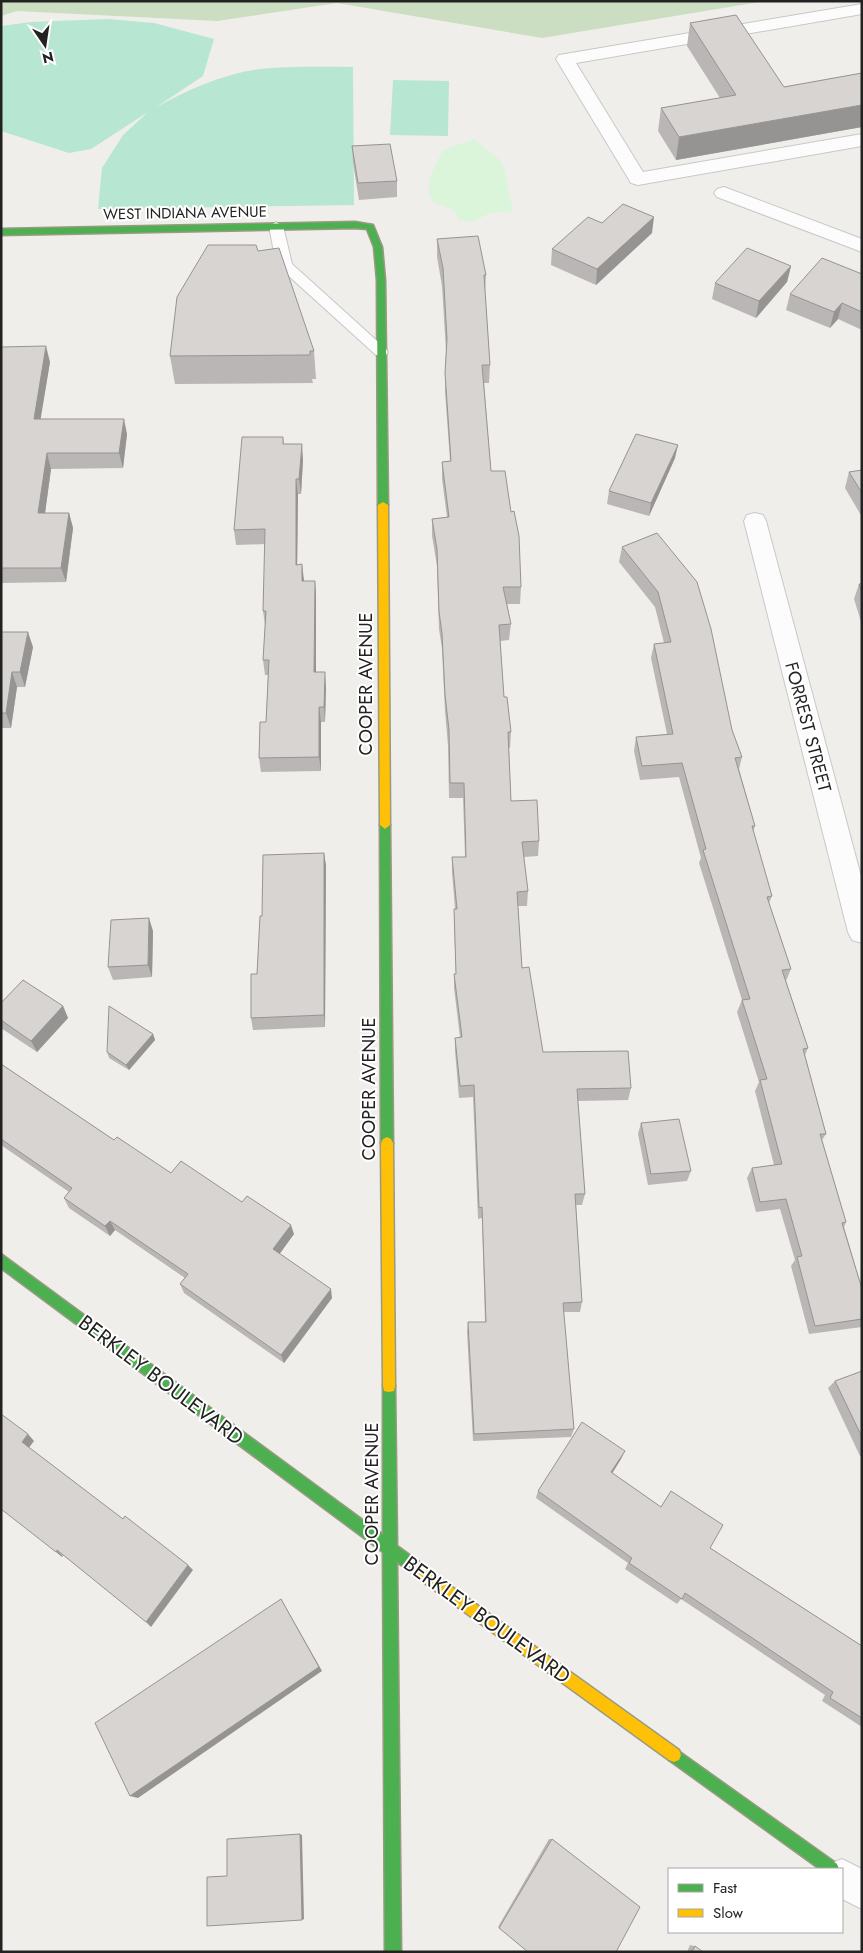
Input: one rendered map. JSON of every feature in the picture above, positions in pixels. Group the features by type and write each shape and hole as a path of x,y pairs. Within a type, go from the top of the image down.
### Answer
{"street":[{"path":"862,9 565,59 638,180 862,140"},
{"path":"724,193 862,246"},
{"name":"WEST INDIANA AVENUE","path":"1,232 276,226 355,225 370,227"},
{"name":"COOPER AVENUE","path":"370,227 378,247 381,280 393,1952"},
{"name":"FORREST STREET","path":"755,521 862,932"},
{"name":"BERKLEY BOULEVARD","path":"1,1260 389,1549 831,1868"},
{"path":"843,1878 862,1891"}],"lane":[{"path":"276,226 286,266 381,352"}],"green space":[{"path":"1,1 766,1 542,38 337,3 217,21 17,11 1,16"},
{"path":"108,19 154,23 214,39 203,76 155,108 206,84 246,71 283,67 353,67 354,205 98,209 102,168 123,135 148,112 91,149 69,153 1,131 1,26 31,22"},
{"path":"393,80 449,81 448,136 390,135"},
{"path":"474,139 500,160 504,168 513,211 490,213 472,222 459,220 454,210 433,202 430,195 429,182 433,169 443,150"}],"building":[{"path":"736,15 784,87 862,73 862,105 679,137 661,108 736,95 690,23"},
{"path":"390,144 397,181 358,183 352,146"},
{"path":"623,204 654,217 597,269 552,249 588,217 602,223"},
{"path":"478,236 486,275 484,275 490,365 482,365 491,471 505,471 511,512 514,511 519,536 521,587 503,587 511,624 499,625 504,697 507,697 511,732 508,732 511,801 537,800 539,841 522,842 528,891 517,892 522,968 529,967 543,1052 628,1051 631,1088 577,1089 585,1194 575,1194 582,1302 563,1303 574,1429 474,1434 468,1322 486,1322 482,1207 479,1208 474,1085 460,1086 455,1038 462,1037 454,974 456,974 454,909 457,909 452,857 466,857 464,783 450,783 449,730 439,612 437,549 432,519 449,517 442,462 451,461 445,373 447,339 443,268 437,239"},
{"path":"208,245 256,245 258,251 279,248 314,351 310,351 310,355 170,356 177,297"},
{"path":"747,248 791,266 759,301 715,283"},
{"path":"822,258 862,274 862,312 842,303 834,312 790,294"},
{"path":"46,346 34,419 124,419 119,453 47,453 38,513 69,513 61,568 1,568 1,347"},
{"path":"636,434 678,445 651,503 609,491"},
{"path":"242,437 283,437 283,444 302,444 299,479 296,479 296,565 302,564 302,581 315,581 314,672 325,672 324,707 319,707 319,757 259,758 260,722 266,722 269,660 263,660 266,611 263,611 265,529 234,530"},
{"path":"862,470 862,493 849,472"},
{"path":"657,533 697,582 711,629 732,730 742,757 735,758 755,826 752,826 772,896 767,897 791,969 782,970 808,1048 803,1049 826,1134 820,1134 846,1222 842,1223 862,1289 862,1319 815,1326 797,1257 802,1256 786,1199 760,1202 752,1168 782,1164 760,1080 767,1079 742,1000 750,999 703,850 706,849 682,763 642,766 636,737 673,734 654,644 671,642 658,592 622,547"},
{"path":"1,632 28,632 20,672 12,672 6,713 1,713"},
{"path":"324,853 324,1015 251,1018 251,974 257,974 260,916 262,916 263,855"},
{"path":"149,918 148,965 108,967 111,920"},
{"path":"23,980 63,1006 31,1041 1,1020 1,1003"},
{"path":"109,1006 153,1034 126,1065 107,1052"},
{"path":"1,1064 114,1140 117,1137 171,1173 181,1161 242,1202 247,1196 291,1225 273,1249 331,1289 281,1355 180,1284 188,1274 110,1221 105,1226 64,1198 72,1188 1,1139"},
{"path":"679,1119 691,1171 651,1174 641,1123"},
{"path":"862,1371 862,1437 835,1381"},
{"path":"1,1414 28,1434 22,1442 123,1519 125,1516 188,1565 146,1622 57,1550 56,1552 1,1509"},
{"path":"582,1422 625,1451 611,1472 661,1507 671,1491 723,1525 710,1548 862,1646 862,1718 830,1698 833,1692 685,1593 682,1599 629,1563 632,1558 538,1491"},
{"path":"281,1599 319,1667 130,1796 95,1723"},
{"path":"300,1834 302,1920 207,1926 207,1877 227,1876 227,1839"},
{"path":"552,1839 640,1907 616,1952 528,1952 499,1928"},
{"path":"695,1946 703,1952 692,1952"}],"traffic: fast":[{"path":"1,232 355,225 370,227 378,247 381,280 383,505"},
{"path":"385,825 387,1143"},
{"path":"1,1260 424,1574"},
{"path":"389,1386 393,1952"},
{"path":"674,1755 831,1868"}],"traffic: slow":[{"path":"383,505 385,825"},
{"path":"387,1143 389,1386"},
{"path":"424,1574 674,1755"}]}
